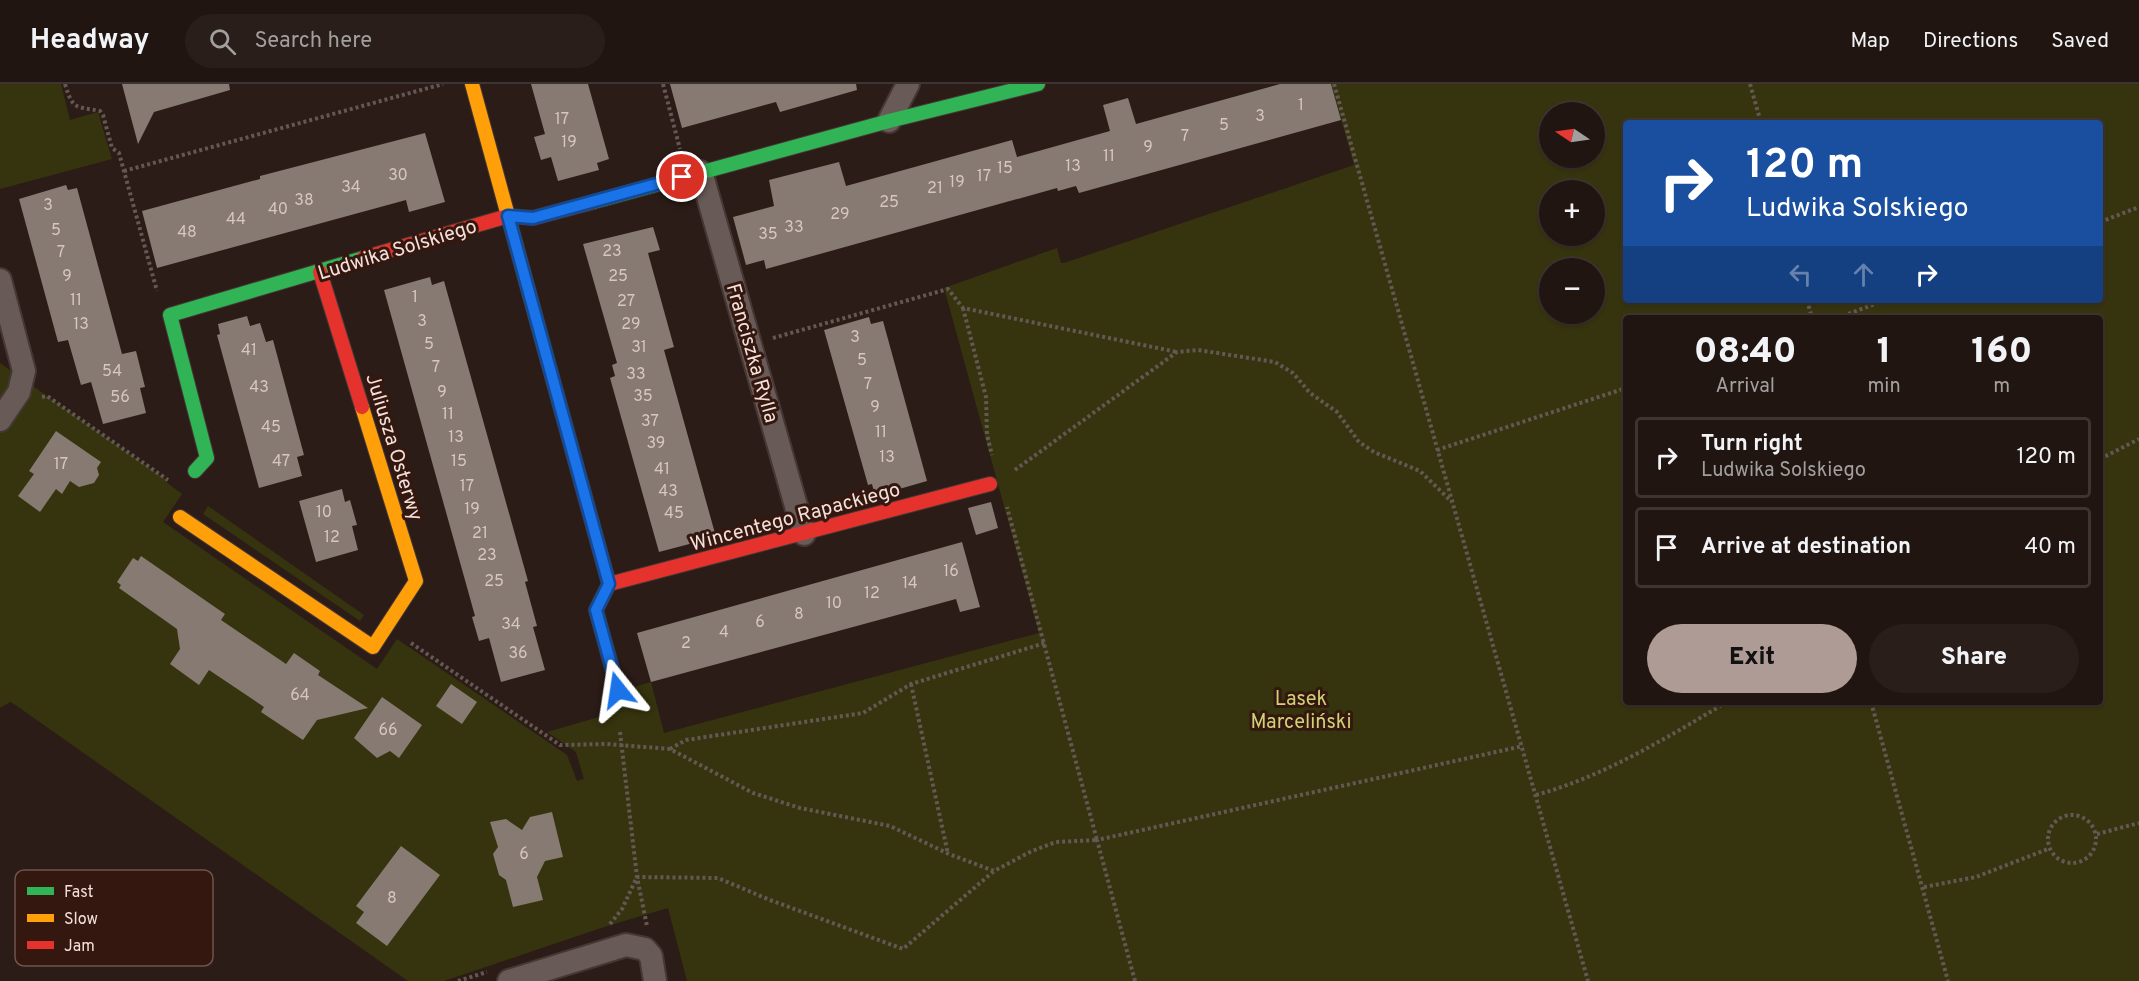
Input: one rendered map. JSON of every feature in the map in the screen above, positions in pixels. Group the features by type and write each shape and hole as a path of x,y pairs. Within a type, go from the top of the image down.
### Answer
{"street":[{"path":"472,84 609,584 596,610 618,690"},
{"path":"889,121 908,84"},
{"name":"Ludwika Solskiego","path":"195,471 207,458 170,315 508,216 533,218 889,121 1038,84"},
{"name":"Franciszka Rylla","path":"701,172 804,534"},
{"name":"Juliusza Osterwy","path":"180,517 373,647 416,581 320,272"},
{"path":"0,280 24,371 19,392 0,420"},
{"name":"Wincentego Rapackiego","path":"609,584 995,483"},
{"path":"509,981 626,945 645,949 651,956 655,981"}],"path":[{"path":"64,84 69,99 75,106 100,111 112,148 120,153 158,296"},
{"path":"124,171 443,84"},
{"path":"663,84 680,150"},
{"path":"1334,84 1588,981"},
{"path":"1750,84 1760,120"},
{"path":"2103,221 2139,207"},
{"path":"751,344 948,289 963,308 986,397 987,435 995,483 1046,643 1135,981"},
{"path":"1845,315 1878,303"},
{"path":"963,308 1177,352 1198,350 1275,362 1293,373 1310,393 1337,412 1359,442 1374,452 1420,471 1453,503"},
{"path":"995,483 1177,352"},
{"path":"1437,450 1623,389"},
{"path":"47,396 168,480"},
{"path":"2103,457 2139,439"},
{"path":"409,642 560,745 669,749 753,793 800,808 890,826 949,854 994,871"},
{"path":"669,749 686,740 863,713 911,684 1046,643"},
{"path":"911,684 949,854"},
{"path":"1536,795 1571,785 1610,767 1722,705"},
{"path":"1872,705 1924,887 1948,981"},
{"path":"620,732 637,877 647,919 651,956"},
{"path":"637,877 718,878 770,900 903,949 994,871 1032,850 1056,842 1097,840 1523,746"},
{"path":"2076,815 2090,822 2097,834 2095,848 2084,861 2070,863 2057,860 2049,849 2048,836 2054,824 2063,816 2076,815"},
{"path":"2097,834 2139,822"},
{"path":"1924,887 1976,877 2049,849"}],"green space":[{"path":"0,84 61,84 70,120 98,112 112,159 0,189"},
{"name":"Lasek Marceliński","path":"1331,84 2139,84 2139,981 687,981 668,908 444,981 408,981 14,704 10,702 0,708 0,363 167,480 166,482 182,494 163,522 377,669 397,639 567,755 577,781 584,779 576,752 547,732 606,715 601,697 651,682 664,733 1039,633 944,288 1057,248 1061,263 1354,165"},
{"path":"208,506 364,615 360,621 203,514"}],"building":[{"path":"122,84 229,84 230,90 154,112 138,144"},
{"path":"531,84 588,84 609,159 597,163 599,170 558,181 551,157 541,160 534,137 545,134"},
{"path":"670,84 856,84 857,90 780,112 776,102 682,128"},
{"path":"1280,84 1331,84 1341,120 1079,193 1076,186 1058,191 1057,188 766,269 764,260 746,265 733,217 774,206 769,180 839,162 846,186 1012,140 1017,157 1110,131 1103,105 1128,98 1136,124"},
{"path":"425,133 445,202 409,212 406,200 157,268 142,211 260,179 260,176"},
{"path":"66,185 68,190 77,188 122,354 136,351 145,387 140,388 146,413 103,424 91,382 81,385 68,340 58,342 19,199"},
{"path":"653,227 660,250 648,253 674,347 664,350 716,537 659,552 610,378 615,376 612,365 617,363 583,244"},
{"path":"430,277 432,285 444,281 528,581 525,582 537,626 533,627 545,670 501,682 489,638 479,641 472,617 475,616 384,290"},
{"path":"247,316 250,326 260,323 266,342 273,340 304,455 297,457 302,476 259,488 217,335 220,334 218,324"},
{"path":"869,317 871,324 883,321 927,481 875,496 872,484 868,485 824,330"},
{"path":"56,431 101,462 97,468 99,475 94,483 79,487 70,481 62,494 56,489 40,512 18,496 34,474 29,471"},
{"path":"342,489 345,502 350,500 357,525 352,526 358,550 316,562 299,501"},
{"path":"991,502 998,528 976,535 968,508"},
{"path":"962,542 980,607 960,612 956,599 651,682 637,633"},
{"path":"141,556 225,614 221,620 286,664 294,653 320,671 318,675 368,708 317,720 303,740 261,712 264,707 209,670 199,685 170,664 180,649 177,629 119,588 121,585 117,582 133,558 138,561"},
{"path":"451,684 477,702 462,724 436,706"},
{"path":"382,697 422,725 399,758 390,751 377,758 354,738"},
{"path":"552,812 563,857 545,861 537,877 543,900 513,907 506,880 499,875 493,854 498,847 490,822 506,819 522,830 530,817"},
{"path":"401,846 440,875 387,946 356,923 364,912 356,906"}],"traffic: fast":[{"path":"593,202 889,121 1038,84"},
{"path":"195,471 207,458 170,315 363,258"}],"traffic: slow":[{"path":"472,84 548,362"},
{"path":"180,517 373,647 416,581 362,407"}],"traffic: jam":[{"path":"363,258 508,216 533,218 593,202"},
{"path":"320,272 362,407"},
{"path":"548,362 609,584 596,610 618,690"},
{"path":"609,584 990,484"}],"route":[{"path":"618,690 596,610 609,584 508,216 533,218 682,177"}]}
